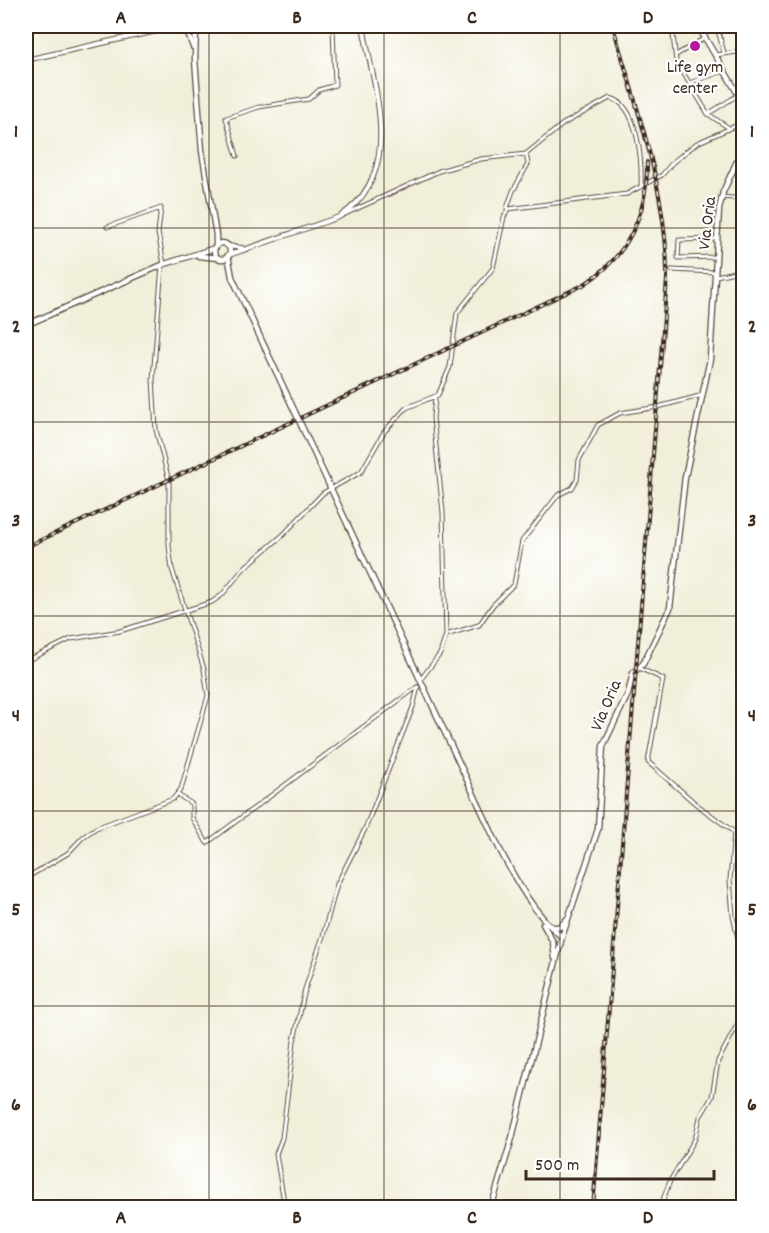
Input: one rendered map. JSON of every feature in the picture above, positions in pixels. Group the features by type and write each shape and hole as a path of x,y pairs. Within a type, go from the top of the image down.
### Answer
{"main road":[{"path":"698,26 744,104"},
{"path":"195,59 184,28 198,27 195,59 205,180 218,258 232,277 499,848 550,935 555,962"},
{"name":"Via Oria","path":"491,1208 512,1138 555,962 600,824 603,746 628,694 633,673 639,668 670,608 685,477 710,359 717,239 722,197 744,146"},
{"path":"214,224 226,245 232,277"},
{"path":"26,325 163,265 226,245"},
{"path":"194,256 224,259 229,255"},
{"path":"525,893 546,924 562,939"},
{"path":"546,924 558,928 569,916"},
{"path":"550,935 562,939"}],"street":[{"path":"237,156 227,117 263,106 312,98 319,90 335,85 333,26"},
{"path":"339,217 352,208 369,189 376,174 381,150 378,113 363,26"},
{"path":"672,26 675,55 689,83 708,114 729,128"},
{"path":"717,26 725,54"},
{"path":"715,55 743,51 741,26"},
{"path":"171,29 184,28"},
{"path":"26,60 184,28"},
{"path":"675,55 705,38"},
{"path":"689,83 724,71"},
{"path":"708,114 738,95"},
{"path":"229,255 339,217 439,171 481,159 525,154 563,124 614,98 635,128 640,147 641,187"},
{"path":"507,210 514,206 616,197 662,175 673,162 697,143 744,122"},
{"path":"285,1208 276,1154 282,1138 294,1041 304,989 323,936 334,889 365,829 413,707 420,683 440,654 446,634 442,512 433,418 435,398 444,385 450,367 457,314 493,268 513,191 528,164 525,154"},
{"path":"722,197 742,199 737,272"},
{"path":"107,227 161,208 158,233 163,265 153,379 156,430 168,477"},
{"path":"716,257 678,258 679,240 717,239"},
{"path":"226,245 246,248"},
{"path":"671,270 715,274 744,270"},
{"path":"446,634 479,625 493,605 514,584 522,541 558,495 572,488 577,480 579,460 598,425 620,413 667,405 704,394"},
{"path":"26,661 78,637 120,631 187,612 222,595 244,568 283,536 323,493 361,472 384,432 405,408 435,398"},
{"path":"170,482 169,546 172,569 204,669 208,696 178,795"},
{"path":"639,668 663,679 654,717 648,762 696,804 734,832 734,858 730,880 732,916 744,966"},
{"path":"178,795 192,804 192,818 207,843 420,683"},
{"path":"26,878 69,853 82,837 96,828 178,795"},
{"path":"734,858 744,844"},
{"path":"660,1208 671,1180 695,1138 700,1117 712,1097 718,1061 744,1012"}],"railway":[{"path":"593,1208 667,279 666,247 656,182 613,26"},
{"path":"26,547 583,285 612,262 632,233 644,199 647,162"}],"place":[{"name":"Life gym center","path":"695,46"}]}
